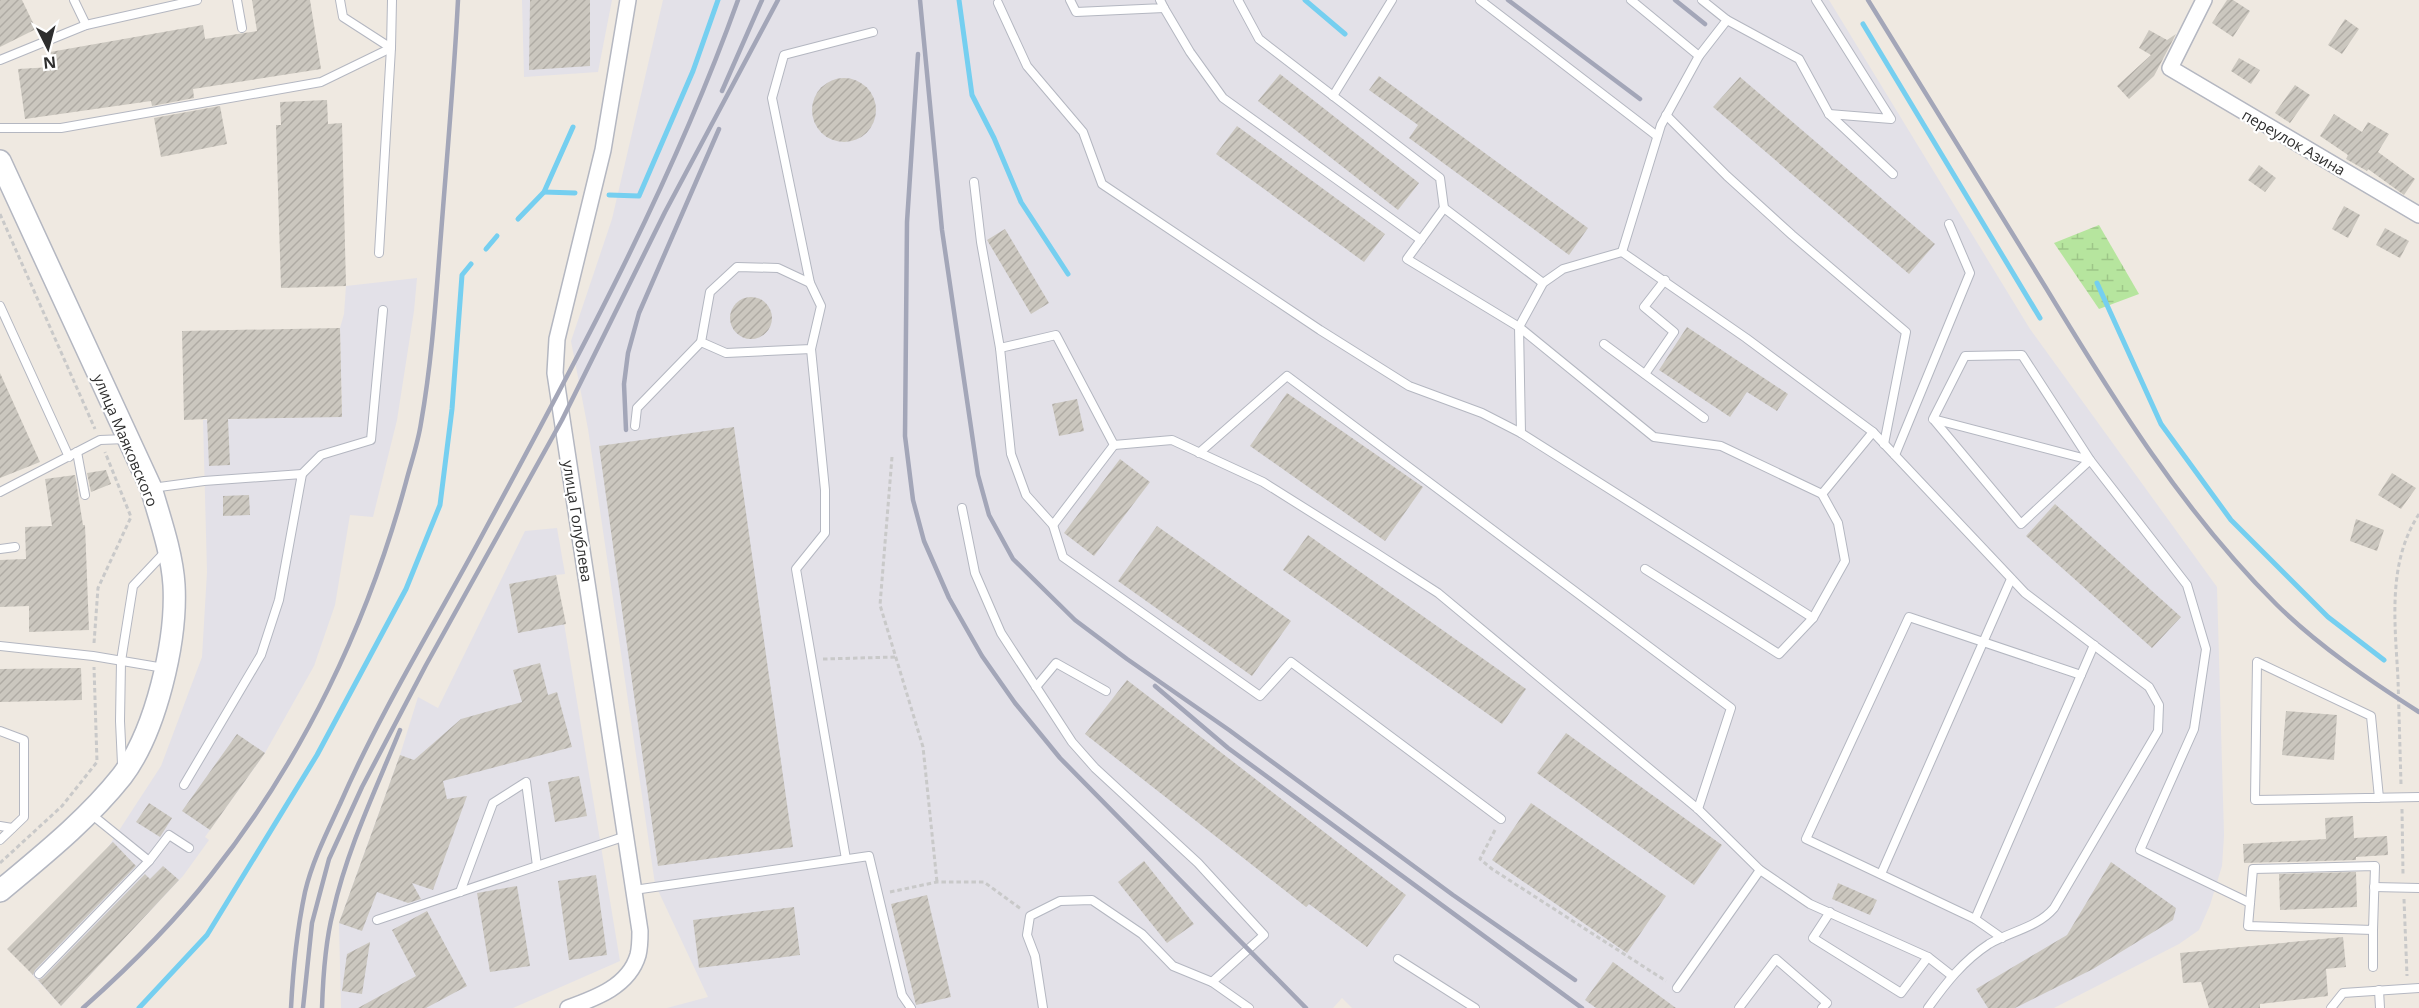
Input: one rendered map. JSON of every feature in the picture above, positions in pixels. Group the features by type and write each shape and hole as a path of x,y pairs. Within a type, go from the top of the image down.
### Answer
{"main road":[{"name":"улица Маяковского","path":"0,161 150,488 167,549 174,585 171,637 162,684 144,735 123,774 83,821 0,891"}],"street":[{"name":"улица Голублева","path":"568,1008 594,999 625,979 638,955 640,931 555,373 557,339 603,150 628,0"},
{"name":"переулок Азина","path":"2204,0 2170,68 2419,215"}],"lane":[{"path":"74,0 86,25"},
{"path":"0,60 86,25 197,0"},
{"path":"237,0 242,28"},
{"path":"340,0 343,17 391,48"},
{"path":"379,254 392,0"},
{"path":"1070,0 1076,12 1162,4 1190,51 1223,98 1421,240"},
{"path":"1238,0 1259,39 1440,178 1444,208 1407,259 1519,327 1654,437 1721,446 1822,494 1838,523 1845,561 1813,618 1779,654 1645,569"},
{"path":"1333,96 1392,0"},
{"path":"1480,0 1657,136"},
{"path":"1631,0 1699,56"},
{"path":"1702,0 1727,20 1799,59 1829,114 1893,174"},
{"path":"1816,0 1891,119 1829,114"},
{"path":"998,3 1027,66 1083,132 1102,184 1408,386 1482,413 1521,433 1813,618"},
{"path":"1622,252 1657,136 1666,115 1699,56 1727,20"},
{"path":"846,859 796,568 825,533 825,490 811,349 821,306 810,283 772,98 784,54 873,32"},
{"path":"0,128 61,128 321,82 391,48"},
{"path":"1666,115 1727,176 1906,332 1884,444"},
{"path":"974,182 981,242 1000,348 1011,454 1026,495 1053,525 1063,557 1260,696 1290,662 1501,819"},
{"path":"1444,208 1543,283"},
{"path":"1895,455 1970,273 1949,224"},
{"path":"1521,433 1519,327 1543,283 1563,269 1622,252 1665,280 1873,432 2025,593 2149,687 2160,705 2158,731 2054,908 2043,920 2002,938 1973,956 1951,975 1928,1008"},
{"path":"636,426 637,408 701,342 710,292 737,267 778,268 810,283"},
{"path":"1644,374 1674,333 1644,307 1665,280"},
{"path":"0,306 69,457"},
{"path":"184,785 261,655 279,600 302,474 321,455 371,440 383,310"},
{"path":"1000,348 1056,335 1114,445"},
{"path":"701,342 726,353 811,349"},
{"path":"1604,344 1704,418"},
{"path":"1933,419 1965,357 2022,355 2090,460 2187,585 2206,649 2194,729 2140,850 2250,903"},
{"path":"1199,453 1287,376 1731,708 1698,809"},
{"path":"1933,419 2090,460"},
{"path":"1933,419 2021,524 2090,460"},
{"path":"1822,494 1873,432"},
{"path":"0,492 100,440 128,439"},
{"path":"1053,525 1114,445 1172,440 1263,482 1438,593 1698,809 1760,870 1810,904 1928,957 1951,975"},
{"path":"77,452 85,495"},
{"path":"150,488 204,481 302,474"},
{"path":"962,508 975,573 1001,633 1072,742 1095,768 1198,863 1264,935 1212,982"},
{"path":"0,549 15,548"},
{"path":"123,774 120,721 121,661 132,586 167,549"},
{"path":"1881,874 2011,579"},
{"path":"2002,938 1975,919 1806,838 1908,617 2081,675"},
{"path":"1975,919 2094,645"},
{"path":"0,646 93,656 165,668"},
{"path":"2379,798 2372,716 2257,662 2255,800 2379,798 2402,797 2419,797"},
{"path":"1036,687 1056,663 1106,691"},
{"path":"0,731 24,740 24,817 0,840"},
{"path":"460,892 494,803 526,782 537,866"},
{"path":"89,813 149,861"},
{"path":"0,825 12,828"},
{"path":"39,974 149,861 169,835 189,848"},
{"path":"377,920 626,836"},
{"path":"634,890 869,856 902,995 911,1008"},
{"path":"2373,930 2248,926 2253,869 2375,866 2373,968"},
{"path":"1677,988 1760,870"},
{"path":"2374,887 2419,888"},
{"path":"1043,1008 1035,956 1027,935 1030,916 1060,901 1092,900 1142,934 1173,966 1212,982 1249,1008"},
{"path":"1830,912 1813,938 1901,993 1928,957"},
{"path":"1398,959 1475,1008"},
{"path":"1739,1008 1776,959 1827,1003 1822,1008"},
{"path":"2331,1008 2343,993 2419,988"},
{"path":"2379,990 2380,1008"}],"path":[{"path":"0,214 100,440 131,517 98,588 93,656 97,762 62,807 0,863"},
{"path":"892,456 880,605 923,747 937,882"},
{"path":"2407,988 2395,614 2396,575 2405,538 2419,514"},
{"path":"812,659 896,657"},
{"path":"1501,819 1480,859 1677,988"},
{"path":"878,895 937,882 984,882 1030,916"}],"shaded area":[{"path":"522,0 612,0 598,72 524,77"},
{"path":"663,0 1829,0 2030,329 2217,587 2224,835 2222,866 2210,905 2199,930 2179,944 2054,1008 1352,1008 1342,998 1333,1008 667,1008 708,997 655,884 588,429 571,341 612,219"},
{"path":"417,278 397,420 373,517 350,515 335,605 314,666 265,753 205,837 209,840 183,876 61,1006 28,970 161,766 202,657 207,572 203,420 342,416 340,328 344,314 346,286"},
{"path":"557,528 565,574 556,575 620,961 513,1008 341,1008 339,923 400,755 418,697 438,708 525,531"}],"green space":[{"path":"2099,225 2139,294 2099,309 2054,243"}],"building":[{"path":"0,0 22,0 36,29 0,47"},
{"path":"252,0 310,0 321,69 193,89 194,98 152,106 151,101 25,119 18,69 52,67 50,52 203,25 205,39 257,31"},
{"path":"530,0 590,0 590,66 529,70"},
{"path":"2227,0 2233,0 2250,11 2233,37 2212,23"},
{"path":"2345,19 2359,29 2342,54 2328,45"},
{"path":"2149,30 2167,40 2176,34 2154,76 2129,99 2117,86 2151,55 2139,48"},
{"path":"2239,58 2260,70 2251,84 2231,71"},
{"path":"1280,74 1419,183 1398,210 1258,101"},
{"path":"1379,76 1588,228 1569,255 1409,138 1418,125 1369,90"},
{"path":"1740,77 1935,244 1909,274 1713,107"},
{"path":"838,78 850,78 867,87 874,98 876,110 874,122 867,133 850,142 838,142 826,137 817,128 812,116 812,104 817,92 826,83"},
{"path":"2295,85 2310,95 2290,123 2275,113"},
{"path":"327,100 328,124 342,123 346,286 281,288 276,125 281,125 280,102"},
{"path":"220,106 227,144 161,157 154,118"},
{"path":"2334,114 2362,132 2368,122 2389,134 2378,152 2415,179 2404,195 2368,169 2367,171 2346,159 2348,155 2320,136"},
{"path":"1237,126 1385,234 1364,262 1216,154"},
{"path":"2259,165 2276,178 2265,192 2248,180"},
{"path":"2344,206 2360,215 2348,238 2332,229"},
{"path":"2385,228 2409,241 2400,258 2376,245"},
{"path":"1005,229 1049,303 1031,314 987,240"},
{"path":"751,297 759,298 766,303 771,310 771,326 766,333 759,338 751,339 743,338 736,333 731,326 730,318 731,310 736,303 743,298"},
{"path":"1687,327 1788,394 1777,411 1747,392 1730,417 1659,370"},
{"path":"340,328 342,417 228,419 230,465 209,466 207,419 184,420 182,331"},
{"path":"0,373 40,462 0,478"},
{"path":"1287,393 1423,487 1385,541 1250,446"},
{"path":"1077,399 1084,431 1059,436 1052,404"},
{"path":"734,427 793,847 658,866 599,446"},
{"path":"1120,459 1150,482 1094,556 1064,533"},
{"path":"106,470 111,484 91,492 87,473"},
{"path":"2392,473 2416,488 2401,509 2378,495"},
{"path":"75,475 83,525 85,525 89,630 29,632 29,606 0,607 0,560 26,559 25,527 52,526 45,479"},
{"path":"249,495 250,515 223,516 223,496"},
{"path":"2055,504 2181,617 2152,648 2026,536"},
{"path":"2356,519 2384,530 2377,551 2350,541"},
{"path":"1157,526 1291,621 1252,676 1118,581"},
{"path":"1308,535 1526,689 1502,724 1283,570"},
{"path":"556,575 566,624 518,633 509,584"},
{"path":"540,663 548,695 557,692 572,747 443,781 447,799 467,796 433,890 412,883 421,899 408,903 377,892 362,931 339,923 400,755 414,760 461,719 522,702 513,670"},
{"path":"81,668 82,700 0,702 0,669"},
{"path":"1127,680 1406,895 1367,947 1309,904 1306,907 1085,734"},
{"path":"2286,711 2337,715 2334,760 2282,755"},
{"path":"1566,733 1722,845 1694,885 1537,773"},
{"path":"237,734 265,753 210,830 182,811"},
{"path":"579,776 587,816 555,822 548,782"},
{"path":"149,803 172,818 160,837 136,822"},
{"path":"1531,803 1666,896 1627,953 1492,860"},
{"path":"2353,816 2354,838 2387,836 2388,855 2356,857 2356,860 2244,863 2243,844 2326,839 2325,818"},
{"path":"113,842 136,866 35,970 33,975 7,949"},
{"path":"1144,861 1194,924 1167,943 1118,882"},
{"path":"2111,862 2176,908 2173,920 2093,969 2015,1008 1988,1008 1976,989 2067,935"},
{"path":"163,866 179,880 61,1006 38,980 43,978 145,874 150,879"},
{"path":"2356,872 2357,907 2280,910 2279,874"},
{"path":"596,875 607,955 569,960 558,881"},
{"path":"1838,883 1877,900 1870,915 1832,899"},
{"path":"517,886 530,966 490,972 477,893"},
{"path":"927,895 951,997 916,1005 891,904"},
{"path":"794,907 800,955 699,968 693,920"},
{"path":"427,911 467,986 426,1008 358,1008 416,976 392,930"},
{"path":"2343,937 2346,967 2326,969 2328,996 2260,1004 2260,1008 2209,1008 2201,982 2183,983 2180,953"},
{"path":"370,942 362,994 342,991 347,954"},
{"path":"1613,962 1676,1008 1596,1008 1585,1000"}],"waterway":[{"path":"609,195 639,196 693,71 718,0"},
{"path":"959,0 972,95 994,138 1021,202 1068,274"},
{"path":"1305,0 1345,34"},
{"path":"1863,24 2040,318"},
{"path":"518,219 544,192 573,127"},
{"path":"544,192 575,193"},
{"path":"486,249 497,236"},
{"path":"139,1008 207,935 317,755 406,589 440,505 452,409 462,275 471,264"},
{"path":"2097,283 2161,424 2231,520 2328,617 2384,660"}],"railway":[{"path":"83,1008 166,928 211,875 244,831 303,738 352,638 372,587 414,453 425,400 435,305 458,0"},
{"path":"291,1008 296,950 305,892 325,836 356,768 410,664 521,463 622,268 684,136 738,0"},
{"path":"722,91 762,0"},
{"path":"303,1008 312,923 329,859 362,787 426,665 562,420 665,212 778,0"},
{"path":"920,0 942,230 978,475 989,515 1013,559 1075,620 1127,659 1229,730 1453,895 1575,980"},
{"path":"1508,0 1640,99"},
{"path":"1675,0 1705,24"},
{"path":"1868,0 2124,413 2211,532 2277,605 2310,635 2345,662 2419,712"},
{"path":"918,54 907,222 905,436 913,500 924,541 949,598 982,656 1015,703 1060,758 1306,1008"},
{"path":"626,430 624,384 628,353 639,313 719,129"},
{"path":"1155,686 1228,748 1582,1008"},
{"path":"322,1008 326,948 339,889 363,820 400,730"}]}
